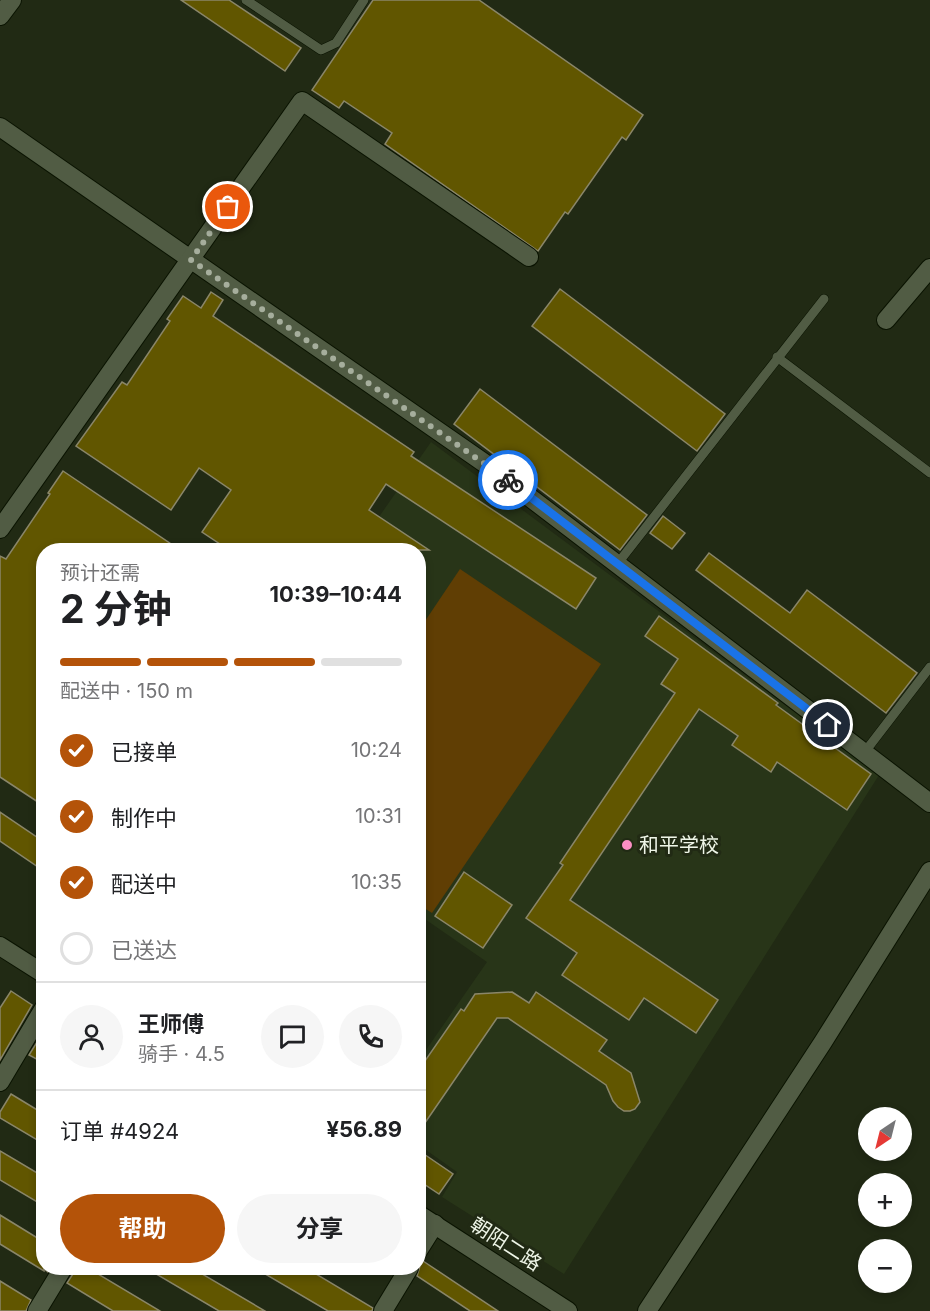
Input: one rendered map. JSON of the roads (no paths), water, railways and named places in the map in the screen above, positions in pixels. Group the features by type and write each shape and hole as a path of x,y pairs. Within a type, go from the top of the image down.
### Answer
{"street":[{"path":"0,16 12,0"},
{"path":"0,529 302,101 530,257"},
{"path":"0,127 490,467 930,803"},
{"path":"886,320 930,268"},
{"path":"647,1311 823,1042 930,871"},
{"path":"0,946 36,969"},
{"path":"0,1082 36,1021"},
{"name":"朝阳二路","path":"426,1219 568,1311"},
{"path":"426,1238 435,1224"},
{"path":"37,1311 59,1275"},
{"path":"383,1311 405,1275"}],"lane":[{"path":"246,0 321,50 336,43 364,0"},
{"path":"618,563 824,299"},
{"path":"777,357 930,473"},
{"path":"864,753 930,667"}],"place":[{"name":"和平学校","path":"627,845"}]}
